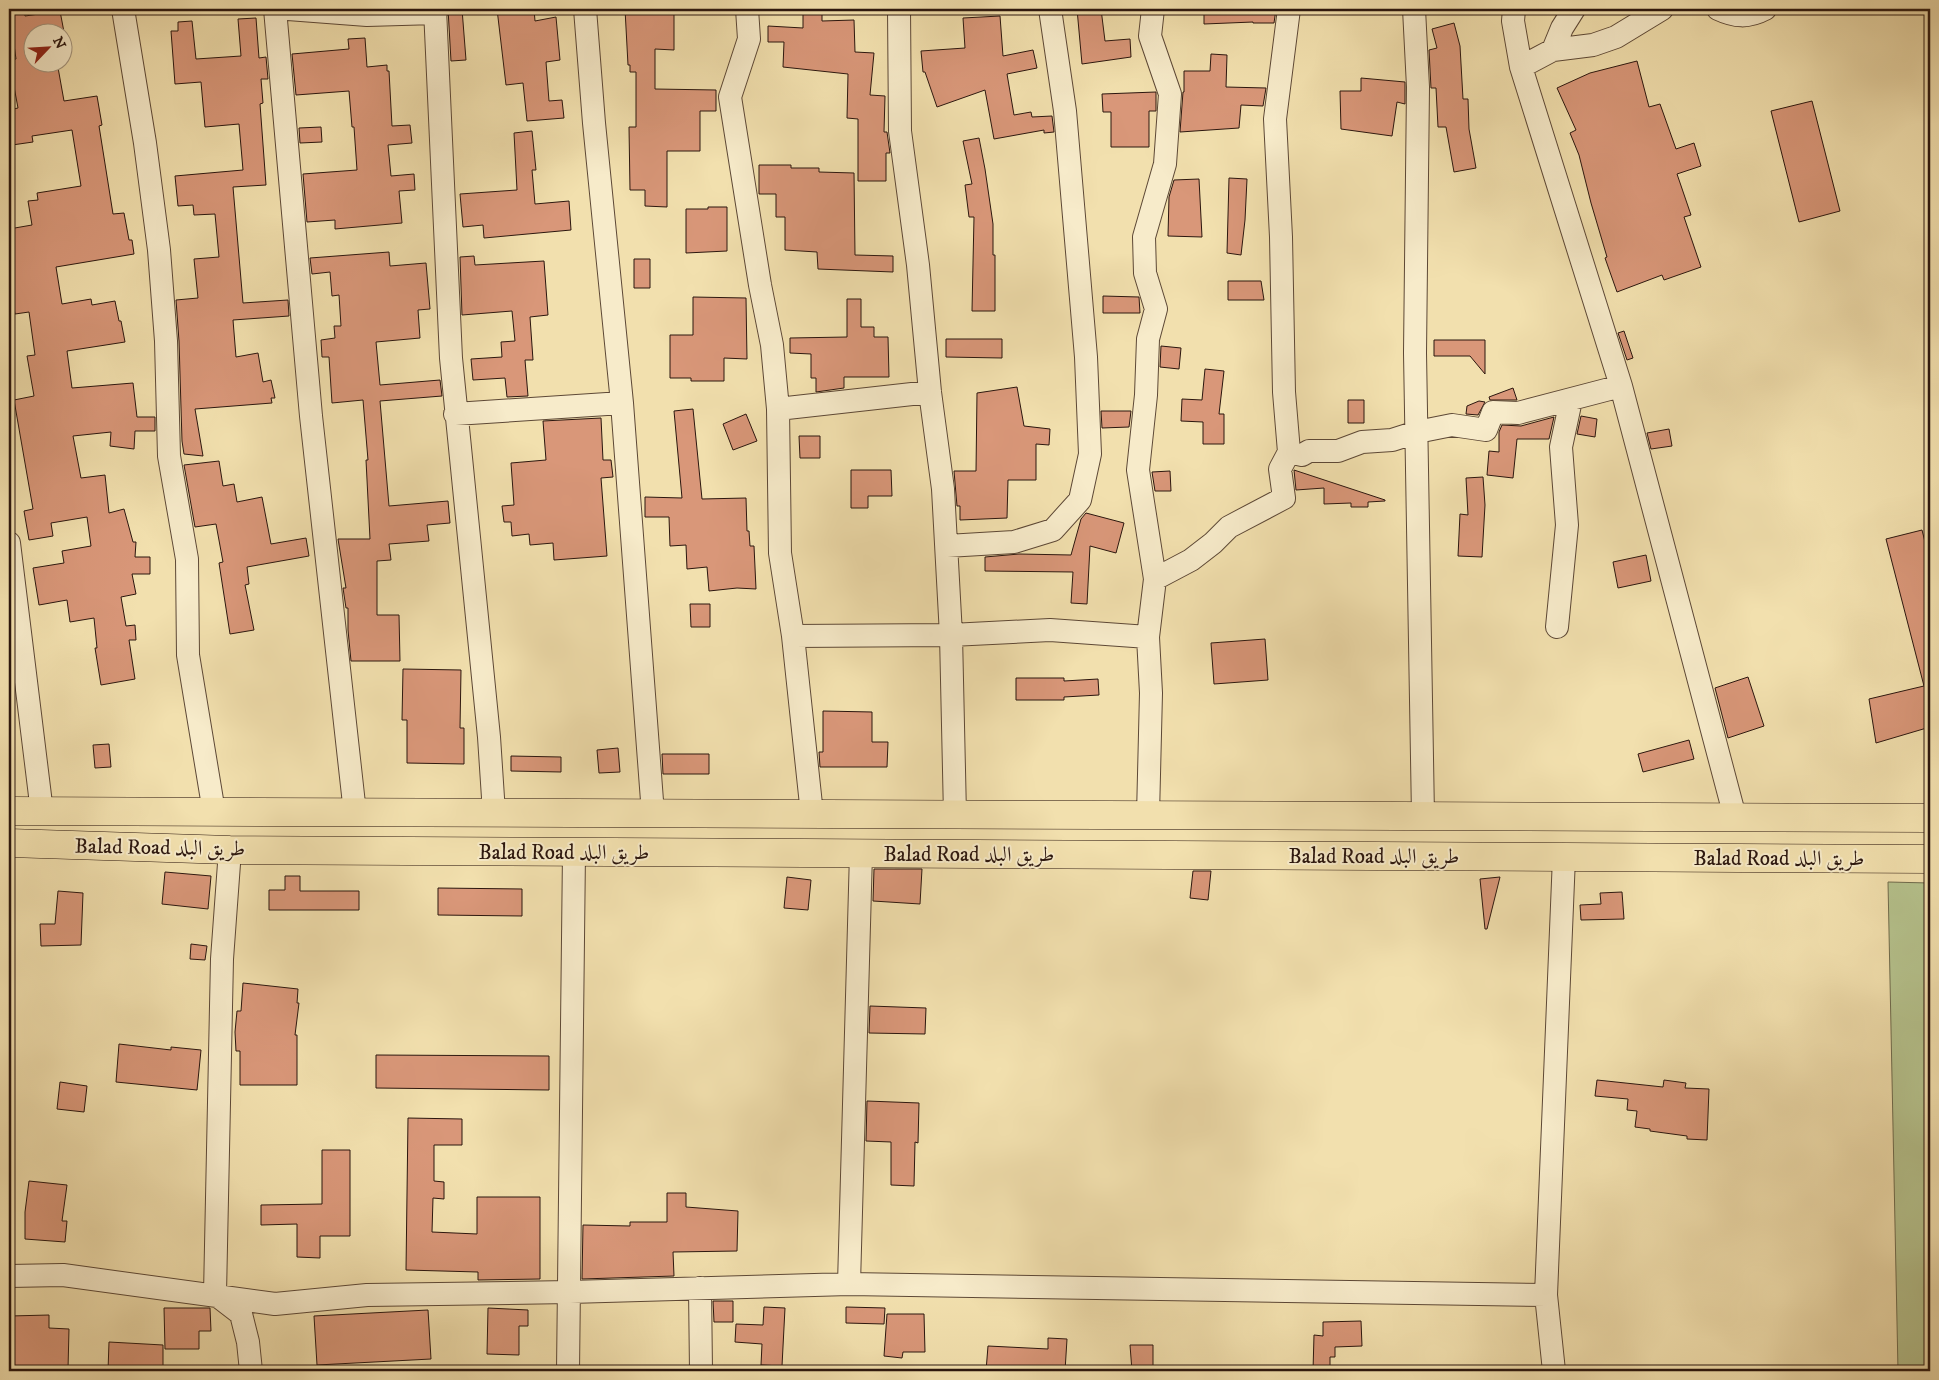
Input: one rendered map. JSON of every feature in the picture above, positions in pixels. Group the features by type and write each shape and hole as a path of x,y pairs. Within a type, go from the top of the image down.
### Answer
{"highway":[{"name":"Balad Road طريق البلد","path":"9,810 42,812 1930,818"},
{"name":"Balad Road طريق البلد","path":"9,843 230,850 1930,859"}],"street":[{"path":"124,9 145,143 159,250 166,341 169,456 187,559 188,655 214,812"},
{"path":"275,9 311,416 354,813"},
{"path":"288,9 367,14 435,11 455,414 490,736 494,813"},
{"path":"585,9 594,123 622,403 653,814"},
{"path":"747,9 749,39 730,97 759,278 772,345 778,409 780,553 793,636 812,814"},
{"path":"899,9 900,131 918,265 930,392 943,489 951,635 956,815"},
{"path":"947,546 1014,542 1053,530 1080,500 1090,454 1086,357 1065,111 1050,9"},
{"path":"1148,815 1151,693 1148,637 1155,579 1138,470 1146,395 1148,339 1156,309 1145,273 1144,237 1165,164 1170,94 1150,36 1153,9"},
{"path":"1155,579 1192,560 1214,543 1229,527 1284,498 1280,469 1289,452 1284,392 1281,237 1275,119 1289,9"},
{"path":"1414,9 1418,88 1415,353 1423,816"},
{"path":"1514,9 1513,21 1521,67 1621,386 1735,817"},
{"path":"1553,50 1562,28 1574,9"},
{"path":"1521,67 1553,50 1593,45 1616,37 1662,9"},
{"path":"1718,9 1730,15 1739,16 1756,13 1765,9"},
{"path":"1289,452 1302,455 1309,451 1338,451 1362,442 1392,440 1417,432 1452,425 1486,430 1493,412 1518,413 1621,386"},
{"path":"778,409 930,392"},
{"path":"1557,627 1567,525 1561,447 1571,400"},
{"path":"455,414 622,403"},
{"path":"9,543 42,812"},
{"path":"793,636 951,635 1050,630 1148,637"},
{"path":"215,1294 222,969 230,850"},
{"path":"568,1371 574,852"},
{"path":"849,1284 861,853"},
{"path":"1554,1371 1546,1295 1564,857"},
{"path":"9,1276 63,1275 215,1294 275,1304 367,1295 570,1292 849,1284 1546,1295"},
{"path":"700,1288 701,1371"},
{"path":"215,1294 241,1314 248,1342 251,1371"}],"green space":[{"path":"1888,882 1930,883 1930,1371 1898,1371"}],"building":[{"path":"9,9 24,9 25,16 60,11 62,22 22,22 22,72 59,72 64,101 97,96 102,125 99,126 113,214 124,213 129,240 132,240 134,254 56,267 62,304 91,299 92,305 115,301 125,342 67,351 72,388 133,383 137,417 155,417 155,431 135,431 134,449 110,446 111,432 73,436 81,478 105,475 109,513 124,509 133,542 136,542 135,557 150,557 150,574 132,574 136,594 121,597 126,626 135,625 136,640 129,640 135,679 101,685 95,648 97,648 94,618 70,622 67,600 39,605 33,568 64,563 62,551 91,546 87,517 51,523 53,536 29,540 24,511 33,509 14,400 34,396 27,356 35,355 29,312 15,314 9,281 9,229 32,225 28,201 38,200 37,193 81,186 72,130 32,136 33,142 12,145 12,140 9,140 9,110 18,108 9,60 16,59"},
{"path":"448,9 462,9 466,60 451,61"},
{"path":"497,9 534,9 535,21 556,17 560,60 546,62 549,101 562,100 564,118 527,121 523,83 506,85"},
{"path":"625,9 674,9 674,50 655,49 655,89 716,90 716,111 700,111 700,151 667,151 667,207 645,206 645,190 630,190 629,127 636,127 636,72 630,72 630,65 628,65"},
{"path":"803,9 822,9 822,21 854,20 855,52 874,53 870,95 885,96 884,132 887,132 890,153 886,153 886,181 858,181 858,119 847,118 848,74 783,67 784,42 768,42 768,26 803,28"},
{"path":"1077,9 1101,9 1105,41 1130,39 1131,57 1082,64"},
{"path":"1204,9 1276,9 1274,23 1204,24"},
{"path":"1000,16 1003,56 1033,50 1037,68 1007,74 1014,115 1031,112 1032,117 1052,116 1054,132 1044,133 1044,130 994,139 985,90 937,107 925,72 923,72 921,51 965,48 963,18"},
{"path":"256,18 259,58 266,57 268,79 261,79 263,103 260,104 266,185 233,187 243,303 288,300 289,316 233,320 236,357 258,353 263,382 271,380 275,398 271,398 272,403 195,409 203,456 184,454 176,300 198,298 194,259 219,257 215,214 194,215 193,205 178,206 175,176 243,170 239,124 205,127 201,82 175,84 171,31 178,31 178,22 192,21 196,59 241,56 238,19"},
{"path":"1454,23 1460,46 1463,99 1468,99 1469,129 1476,168 1454,172 1446,127 1438,127 1436,88 1431,88 1429,50 1437,48 1432,29"},
{"path":"365,38 367,67 387,65 387,71 389,71 392,126 410,125 412,143 388,145 391,176 414,174 415,190 399,191 402,223 335,229 335,220 307,222 303,174 357,170 349,91 296,95 292,54 349,49 348,39"},
{"path":"1211,54 1227,55 1226,87 1266,88 1263,106 1241,105 1239,128 1180,132 1184,71 1210,71"},
{"path":"1637,61 1649,107 1660,104 1676,149 1694,143 1701,166 1677,174 1691,215 1684,217 1701,267 1664,280 1662,275 1617,292 1605,258 1607,257 1579,155 1570,133 1576,130 1557,88 1590,73"},
{"path":"1361,78 1405,82 1405,104 1397,102 1392,136 1341,129 1340,91 1361,91"},
{"path":"1156,92 1156,111 1149,111 1149,147 1111,147 1111,112 1103,112 1102,94"},
{"path":"1812,101 1840,211 1799,222 1771,111"},
{"path":"321,127 322,142 300,143 299,128"},
{"path":"532,131 536,170 532,170 535,204 569,201 571,230 484,238 483,225 463,227 460,194 517,190 514,133"},
{"path":"979,138 993,224 995,311 972,311 974,217 969,217 965,185 972,184 963,141"},
{"path":"759,165 791,165 791,168 819,168 819,172 854,173 855,255 893,256 893,272 818,269 817,252 785,250 785,217 776,217 776,194 759,194"},
{"path":"1229,178 1247,179 1241,255 1227,253"},
{"path":"1199,179 1202,237 1168,236 1169,197 1174,180"},
{"path":"708,207 727,207 727,251 686,253 686,209 708,209"},
{"path":"389,252 390,266 426,263 430,309 418,310 420,338 376,342 380,385 440,380 442,396 380,401 389,506 448,501 450,523 427,525 429,541 389,544 391,560 377,561 377,615 399,615 400,661 351,661 348,608 346,608 343,588 346,588 338,539 370,539 366,460 368,460 363,400 332,403 329,357 322,357 321,340 335,338 334,326 341,326 339,295 332,296 330,272 312,274 310,258"},
{"path":"474,256 475,265 544,261 548,315 530,317 533,360 525,360 528,396 507,397 505,378 473,380 471,359 502,357 501,342 515,341 512,311 462,315 460,257"},
{"path":"634,259 650,259 650,288 634,288"},
{"path":"1228,281 1261,281 1264,300 1228,300"},
{"path":"1103,296 1139,297 1140,313 1103,313"},
{"path":"693,297 746,298 747,359 724,358 724,381 691,381 691,378 670,378 670,335 693,335"},
{"path":"847,299 861,299 861,327 874,327 874,337 888,337 889,377 844,377 844,388 816,392 816,378 811,378 811,354 790,353 790,338 847,337"},
{"path":"1624,331 1633,358 1627,360 1618,333"},
{"path":"946,339 1002,339 1002,358 946,357"},
{"path":"1434,340 1485,340 1485,374 1470,356 1434,356"},
{"path":"1161,346 1181,348 1179,369 1160,367"},
{"path":"1205,369 1224,371 1219,414 1224,414 1224,444 1203,444 1203,422 1181,421 1182,399 1202,400"},
{"path":"1017,387 1024,426 1050,429 1049,445 1036,444 1036,480 1008,480 1007,518 960,520 960,506 957,506 954,471 976,471 977,393"},
{"path":"1513,388 1517,400 1490,400 1489,397"},
{"path":"1348,400 1364,400 1364,423 1348,423"},
{"path":"1479,401 1485,402 1478,415 1466,414 1467,406"},
{"path":"693,409 702,499 746,498 747,531 749,531 750,546 754,546 756,589 737,588 709,591 707,567 687,569 686,545 670,546 669,517 645,517 645,497 682,498 674,411"},
{"path":"1101,411 1131,411 1129,427 1102,428"},
{"path":"746,414 757,441 733,450 723,424"},
{"path":"1581,416 1597,419 1595,437 1577,434"},
{"path":"1554,417 1549,439 1517,439 1513,478 1487,475 1489,451 1499,452 1499,432 1502,425 1521,426"},
{"path":"601,418 603,460 611,460 613,477 601,478 607,556 554,560 553,543 530,545 529,534 512,536 511,522 504,522 502,506 514,505 511,463 546,460 543,421"},
{"path":"1669,429 1672,446 1651,449 1647,433"},
{"path":"799,436 820,436 820,458 800,458"},
{"path":"219,461 223,486 234,484 237,502 262,497 271,544 306,538 309,556 247,567 249,584 245,585 254,630 230,634 219,563 223,562 216,524 195,527 184,465"},
{"path":"851,470 891,470 892,496 868,496 868,508 851,508"},
{"path":"1294,470 1385,501 1368,502 1368,507 1351,507 1351,503 1324,504 1324,488 1296,490"},
{"path":"1170,471 1171,491 1155,491 1152,472"},
{"path":"1483,477 1485,505 1482,557 1458,556 1460,514 1468,515 1466,478"},
{"path":"1086,513 1124,523 1116,553 1090,546 1087,604 1071,603 1073,572 985,571 985,557 1019,554 1071,555 1081,519"},
{"path":"1922,530 1930,562 1930,727 1876,743 1869,699 1924,686 1886,539"},
{"path":"1646,555 1651,581 1618,588 1613,562"},
{"path":"690,604 710,604 710,627 691,627"},
{"path":"1265,639 1268,680 1214,684 1211,643"},
{"path":"403,669 461,670 460,728 464,728 464,764 407,763 407,720 402,720"},
{"path":"1748,677 1764,726 1728,738 1715,688"},
{"path":"1016,678 1064,678 1064,681 1098,679 1099,695 1064,697 1064,700 1016,700"},
{"path":"823,711 872,712 872,742 888,742 887,767 820,767 819,752 823,752"},
{"path":"1689,740 1694,759 1643,772 1638,754"},
{"path":"109,744 111,767 95,768 93,745"},
{"path":"618,748 620,772 599,773 597,750"},
{"path":"662,754 709,754 709,774 663,774"},
{"path":"511,756 561,757 561,772 511,771"},
{"path":"874,869 922,869 920,904 873,901"},
{"path":"1193,871 1211,871 1208,900 1190,898"},
{"path":"165,872 211,876 208,909 162,904"},
{"path":"285,876 300,876 300,891 359,891 359,910 269,910 269,890 285,890"},
{"path":"787,877 811,880 808,910 784,908"},
{"path":"1500,877 1487,929 1485,929 1480,879"},
{"path":"438,888 522,889 522,916 438,915"},
{"path":"58,891 83,893 81,945 41,946 40,924 55,924"},
{"path":"1622,892 1624,919 1581,920 1580,905 1601,904 1600,893"},
{"path":"191,944 207,946 205,960 190,959"},
{"path":"243,983 298,989 297,1003 299,1003 295,1035 297,1035 297,1085 240,1085 240,1051 236,1051 235,1032 237,1011 241,1011"},
{"path":"870,1006 926,1008 925,1034 869,1033"},
{"path":"119,1044 171,1050 171,1047 201,1050 197,1090 116,1082"},
{"path":"376,1055 549,1056 549,1090 376,1088"},
{"path":"1597,1080 1663,1087 1664,1080 1686,1083 1685,1088 1709,1089 1707,1140 1687,1139 1687,1136 1635,1127 1637,1111 1627,1110 1628,1099 1595,1096"},
{"path":"60,1082 87,1086 84,1112 57,1109"},
{"path":"867,1101 919,1103 918,1143 915,1142 914,1186 891,1185 891,1142 866,1141"},
{"path":"408,1118 462,1119 462,1145 434,1145 434,1181 444,1182 444,1199 433,1198 432,1232 477,1234 477,1197 540,1197 540,1279 478,1280 478,1272 406,1270"},
{"path":"322,1150 350,1150 350,1236 320,1236 320,1258 297,1257 297,1224 261,1225 261,1205 322,1204"},
{"path":"29,1181 67,1185 62,1221 67,1221 65,1242 25,1239 25,1212"},
{"path":"667,1193 686,1193 686,1207 738,1211 737,1251 673,1252 674,1276 582,1279 583,1225 630,1226 630,1222 667,1222"},
{"path":"713,1301 733,1301 733,1322 714,1322"},
{"path":"764,1307 785,1308 782,1366 761,1365 762,1344 735,1342 736,1324 763,1325"},
{"path":"846,1307 885,1308 884,1324 846,1323"},
{"path":"164,1308 210,1308 211,1331 199,1331 199,1349 165,1349"},
{"path":"488,1308 528,1310 528,1326 519,1326 519,1355 487,1354"},
{"path":"428,1310 431,1359 317,1365 314,1316"},
{"path":"887,1314 924,1314 925,1352 903,1352 902,1358 884,1356"},
{"path":"49,1315 49,1328 69,1329 68,1369 24,1371 24,1367 9,1367 10,1316"},
{"path":"1361,1321 1362,1346 1335,1347 1335,1357 1330,1357 1330,1371 1313,1371 1314,1335 1323,1336 1323,1322"},
{"path":"1048,1338 1067,1339 1065,1371 986,1371 988,1346 1048,1349"},
{"path":"109,1342 163,1345 163,1371 108,1371"},
{"path":"1130,1345 1153,1345 1153,1371 1132,1371"}]}
